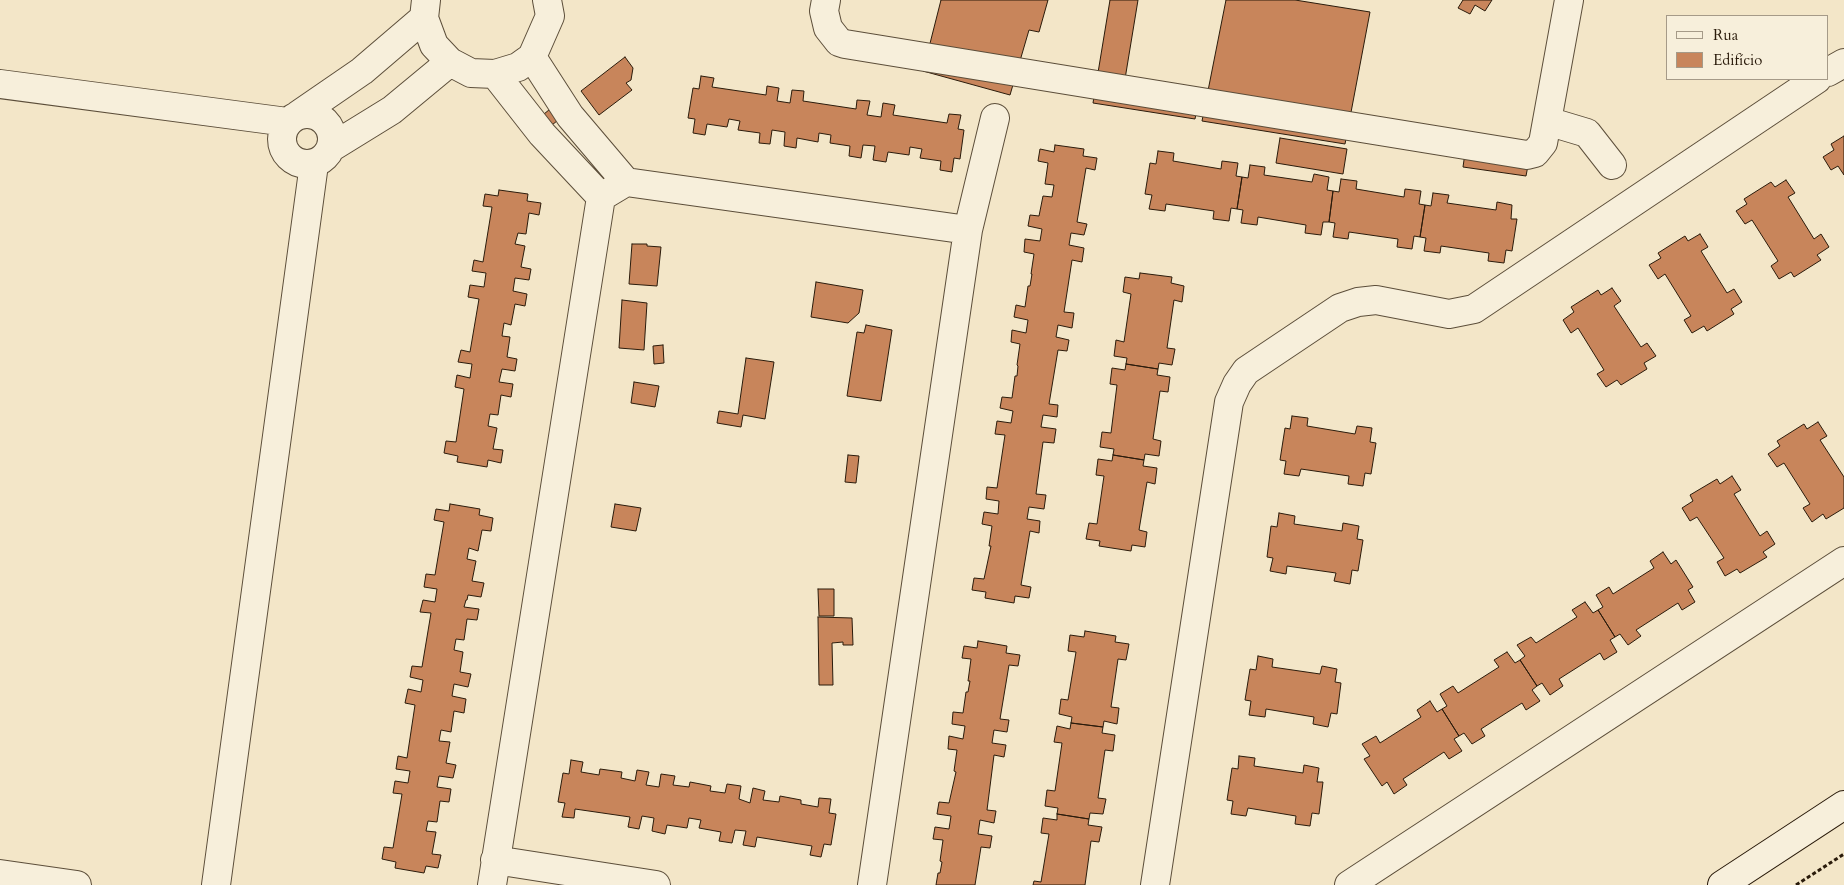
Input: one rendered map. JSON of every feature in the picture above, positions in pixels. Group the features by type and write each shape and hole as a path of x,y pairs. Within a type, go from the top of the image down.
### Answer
{"street":[{"path":"425,9 434,45 450,62 472,73 495,74 518,67 532,57 550,16 547,0"},
{"path":"826,0 824,11 828,28 839,42 845,44 1527,155 1535,153 1543,142 1569,0"},
{"path":"425,9 362,71 292,118 282,133 282,146 289,157 300,164 323,155 392,110 450,62"},
{"path":"532,57 570,116 626,182"},
{"path":"1829,71 1844,63"},
{"path":"495,74 542,134 601,197"},
{"path":"1155,885 1229,402 1237,384 1246,371 1340,308 1358,302 1376,300 1448,314 1474,308 1816,80"},
{"path":"0,84 292,118 312,114 325,120 332,132 323,155 216,885"},
{"path":"872,885 968,230 995,118"},
{"path":"1547,120 1587,133 1612,165"},
{"path":"601,197 626,182 968,230"},
{"path":"601,197 494,872 656,885"},
{"path":"1349,885 1844,561"},
{"path":"1722,885 1844,806"},
{"path":"0,874 77,885"}],"path":[{"path":"1796,885 1844,854"}],"building":[{"path":"941,0 1048,0 1039,32 1029,30 1010,95 923,71"},
{"path":"1110,0 1138,0 1125,79 1200,92 1195,119 1093,103"},
{"path":"1226,0 1295,0 1370,12 1345,144 1202,121"},
{"path":"1463,0 1492,0 1485,11 1475,5 1470,14 1458,8"},
{"path":"625,57 633,68 631,80 626,83 632,90 599,115 581,91"},
{"path":"701,76 714,78 712,87 766,95 767,86 779,88 777,101 790,103 792,90 804,91 803,101 856,109 857,100 870,101 867,115 881,117 883,103 895,105 893,115 947,123 949,114 961,115 958,129 964,130 960,159 954,158 952,172 940,170 941,161 920,158 922,149 910,147 909,155 888,152 886,162 873,160 875,146 863,145 861,158 849,156 850,146 830,143 831,135 819,133 818,142 797,138 796,148 784,146 785,132 772,130 770,144 759,143 760,133 738,130 740,121 729,119 727,127 707,124 705,135 693,133 695,119 688,118 693,88 699,89"},
{"path":"555,105 563,116 552,125 544,114"},
{"path":"1844,136 1844,175 1838,166 1831,170 1823,157 1834,150 1831,144"},
{"path":"1280,138 1347,149 1343,174 1276,163"},
{"path":"1467,139 1529,160 1526,176 1463,167"},
{"path":"1055,145 1084,149 1083,156 1097,158 1095,170 1086,168 1077,222 1087,224 1084,235 1071,233 1069,245 1084,248 1082,262 1072,260 1064,312 1074,313 1072,328 1058,325 1056,337 1069,340 1067,351 1058,350 1049,404 1058,405 1057,417 1043,415 1041,427 1056,429 1054,443 1043,442 1036,494 1046,495 1044,509 1029,507 1027,519 1040,521 1039,533 1030,531 1021,585 1031,587 1029,598 1015,596 1014,603 985,598 986,592 972,590 974,578 984,579 991,546 989,546 992,526 982,524 984,512 998,514 999,501 986,499 987,487 997,488 1005,435 995,434 997,421 1011,423 1013,411 1000,408 1002,397 1012,398 1015,376 1017,376 1020,344 1011,342 1012,330 1026,333 1028,320 1014,317 1016,305 1025,307 1032,274 1034,254 1024,252 1025,239 1040,241 1042,229 1028,226 1030,215 1039,216 1043,196 1052,197 1054,185 1045,184 1048,163 1038,161 1040,149 1054,152"},
{"path":"1158,151 1174,153 1173,161 1221,169 1222,161 1238,163 1236,176 1242,177 1237,209 1231,208 1229,221 1213,219 1214,211 1166,204 1165,211 1149,209 1152,195 1145,194 1150,163 1156,164"},
{"path":"1250,165 1265,167 1264,175 1312,182 1314,174 1329,177 1327,190 1333,191 1329,222 1323,222 1321,235 1305,233 1306,225 1258,217 1257,225 1241,223 1243,210 1237,209 1242,177 1248,178"},
{"path":"1341,179 1357,181 1356,189 1404,197 1405,189 1421,191 1419,204 1425,205 1420,237 1414,236 1412,249 1397,247 1398,239 1349,232 1348,239 1333,237 1335,223 1329,222 1333,191 1339,192"},
{"path":"1786,180 1795,193 1788,197 1814,239 1821,234 1829,247 1817,255 1821,260 1794,277 1791,272 1779,279 1771,266 1778,261 1752,220 1745,224 1736,211 1747,204 1744,199 1771,182 1775,187"},
{"path":"499,190 528,194 527,201 541,203 539,215 529,213 526,234 518,233 515,244 525,246 521,267 531,269 529,280 515,278 513,291 527,294 525,306 515,304 511,325 504,323 502,336 510,337 507,357 517,359 515,371 502,369 499,382 513,384 511,397 501,395 498,415 490,414 488,426 497,428 493,449 503,450 501,463 488,460 487,467 457,462 458,456 444,453 446,441 456,442 464,389 455,387 457,375 470,378 472,364 458,362 461,350 470,352 479,299 468,297 470,285 484,287 486,273 472,271 474,260 483,262 492,207 483,206 485,194 498,196"},
{"path":"1433,193 1449,195 1447,203 1496,210 1497,202 1512,205 1511,219 1517,219 1512,251 1506,250 1504,263 1488,261 1489,253 1441,246 1440,253 1424,251 1426,238 1420,237 1425,205 1431,206"},
{"path":"1700,234 1708,247 1701,251 1727,293 1734,289 1742,302 1731,309 1734,314 1707,331 1704,326 1692,333 1684,320 1691,316 1665,274 1658,279 1649,265 1661,258 1658,253 1685,236 1688,241"},
{"path":"632,244 647,244 647,246 661,247 657,286 629,284"},
{"path":"1140,273 1172,277 1171,283 1184,286 1182,302 1174,300 1167,348 1175,349 1172,365 1159,363 1158,369 1126,364 1127,358 1114,356 1116,340 1124,342 1131,294 1123,292 1125,277 1139,279"},
{"path":"816,282 863,290 859,313 848,323 811,317"},
{"path":"1612,288 1621,301 1614,306 1641,347 1647,343 1656,356 1644,363 1647,369 1621,385 1617,380 1606,387 1597,374 1604,370 1578,328 1571,333 1563,320 1574,312 1571,307 1598,290 1601,295"},
{"path":"622,300 647,303 644,350 619,348"},
{"path":"866,325 892,330 881,401 847,396 857,332 864,333"},
{"path":"663,345 664,363 654,364 653,346"},
{"path":"746,358 774,362 765,419 743,415 741,427 717,423 719,411 738,414"},
{"path":"1126,364 1158,369 1157,375 1170,377 1168,392 1160,391 1153,439 1161,441 1159,456 1145,454 1144,460 1113,455 1114,449 1100,447 1102,432 1111,433 1117,385 1110,384 1112,368 1125,370"},
{"path":"634,382 659,386 655,407 631,403"},
{"path":"1292,416 1308,418 1307,426 1355,434 1357,426 1372,428 1370,442 1376,443 1371,474 1365,473 1363,486 1348,484 1349,476 1301,469 1299,476 1284,474 1286,461 1280,460 1285,428 1290,429"},
{"path":"1818,422 1827,436 1820,440 1844,477 1844,508 1826,519 1823,514 1812,522 1803,508 1810,504 1784,463 1777,467 1768,454 1780,446 1777,441 1804,424 1807,429"},
{"path":"848,455 859,456 856,483 845,482"},
{"path":"1113,455 1144,460 1143,466 1157,468 1155,484 1147,482 1139,530 1147,532 1145,547 1132,545 1131,551 1099,546 1100,541 1086,539 1089,523 1097,524 1104,476 1096,475 1098,459 1112,461"},
{"path":"1732,476 1741,490 1734,494 1760,536 1767,531 1775,544 1763,552 1767,557 1740,573 1737,569 1725,576 1717,562 1724,558 1697,517 1690,521 1682,508 1693,501 1690,495 1717,479 1720,484"},
{"path":"450,504 480,509 479,515 493,518 491,531 482,530 478,551 469,548 467,559 476,561 472,581 484,583 481,597 468,595 464,607 479,609 477,620 467,619 464,640 456,639 454,650 463,652 460,672 471,674 468,687 454,684 452,696 466,699 464,713 454,711 451,732 441,730 439,741 450,742 446,763 456,765 453,778 439,776 437,787 451,789 449,802 440,801 437,822 428,821 426,831 436,832 432,854 441,855 438,868 426,866 424,873 395,868 396,862 382,859 384,847 393,848 402,794 393,793 395,781 408,783 410,771 396,769 398,756 407,758 415,705 405,703 408,689 421,692 423,680 410,677 412,666 422,667 431,613 420,612 423,600 435,602 437,589 424,587 426,574 435,575 444,522 434,520 436,509 449,511"},
{"path":"615,504 641,508 636,531 611,527"},
{"path":"1279,513 1295,516 1294,524 1342,531 1343,523 1359,526 1357,539 1363,540 1358,571 1352,570 1350,584 1334,581 1336,573 1287,566 1286,574 1270,571 1273,558 1267,557 1271,526 1277,527"},
{"path":"1663,552 1671,564 1676,560 1693,587 1688,590 1695,602 1682,610 1678,603 1636,630 1641,636 1628,645 1620,634 1615,637 1598,610 1603,607 1596,595 1609,587 1613,594 1654,568 1650,561"},
{"path":"818,589 834,589 834,616 819,616"},
{"path":"1585,602 1593,613 1598,610 1615,637 1610,640 1617,652 1604,660 1600,653 1559,679 1563,686 1550,695 1542,683 1537,686 1520,660 1525,656 1517,645 1531,637 1536,643 1577,617 1572,610"},
{"path":"818,617 852,618 853,645 843,645 843,642 832,643 833,685 819,685"},
{"path":"1085,631 1116,636 1115,642 1129,644 1126,660 1118,659 1111,707 1119,708 1117,724 1104,721 1103,727 1071,723 1072,717 1059,714 1061,699 1068,700 1076,652 1068,651 1070,635 1084,637"},
{"path":"978,641 1007,646 1006,653 1020,655 1018,666 1009,665 1000,719 1009,720 1007,732 994,730 992,743 1006,745 1004,757 994,755 987,810 996,811 994,823 980,820 978,834 992,836 990,848 981,847 975,885 936,885 942,862 940,861 943,840 933,839 935,827 949,829 951,816 937,814 939,802 949,803 956,772 954,771 957,750 948,749 949,736 963,739 965,726 952,724 953,712 963,713 966,692 968,692 970,681 968,681 971,659 962,658 964,646 977,648"},
{"path":"1507,652 1515,663 1520,660 1537,686 1532,690 1540,701 1526,710 1522,703 1481,729 1485,736 1472,744 1464,733 1459,736 1442,709 1447,706 1440,694 1453,686 1458,693 1499,667 1494,660"},
{"path":"1258,656 1273,659 1272,667 1320,674 1322,666 1337,669 1335,682 1341,683 1337,714 1331,713 1328,727 1313,724 1314,717 1266,709 1265,717 1249,715 1251,701 1245,700 1250,669 1256,670"},
{"path":"1430,701 1437,712 1442,709 1459,736 1454,739 1462,751 1449,759 1444,752 1403,779 1407,785 1394,794 1387,782 1382,786 1364,759 1370,756 1362,744 1376,736 1380,743 1421,717 1417,710"},
{"path":"1071,723 1103,727 1102,733 1115,735 1113,751 1105,750 1098,798 1106,799 1103,814 1090,813 1089,819 1057,814 1058,808 1045,806 1047,790 1055,791 1062,743 1054,742 1057,726 1070,729"},
{"path":"1239,756 1255,758 1254,766 1303,773 1304,765 1319,768 1317,782 1323,782 1319,814 1312,813 1310,826 1295,824 1296,816 1248,808 1246,816 1231,814 1233,801 1227,800 1232,768 1238,769"},
{"path":"571,760 583,762 581,772 599,775 600,769 622,772 621,778 635,781 637,770 649,772 646,785 659,787 661,774 675,776 673,785 689,787 690,782 711,786 710,791 725,793 727,784 741,786 739,799 750,803 753,788 765,791 763,800 779,802 780,796 801,800 801,804 818,807 819,798 831,799 829,813 836,814 831,845 824,844 821,857 810,855 812,846 757,837 755,847 743,845 746,831 735,830 732,843 719,841 721,832 699,828 701,820 689,818 687,828 667,825 665,834 652,831 654,818 642,816 639,829 628,827 630,817 575,809 574,818 562,817 565,803 558,802 563,773 569,774"},
{"path":"1057,814 1089,819 1088,825 1102,827 1099,842 1091,841 1085,885 1033,885 1034,881 1041,882 1049,834 1041,833 1043,818 1057,820"}]}
